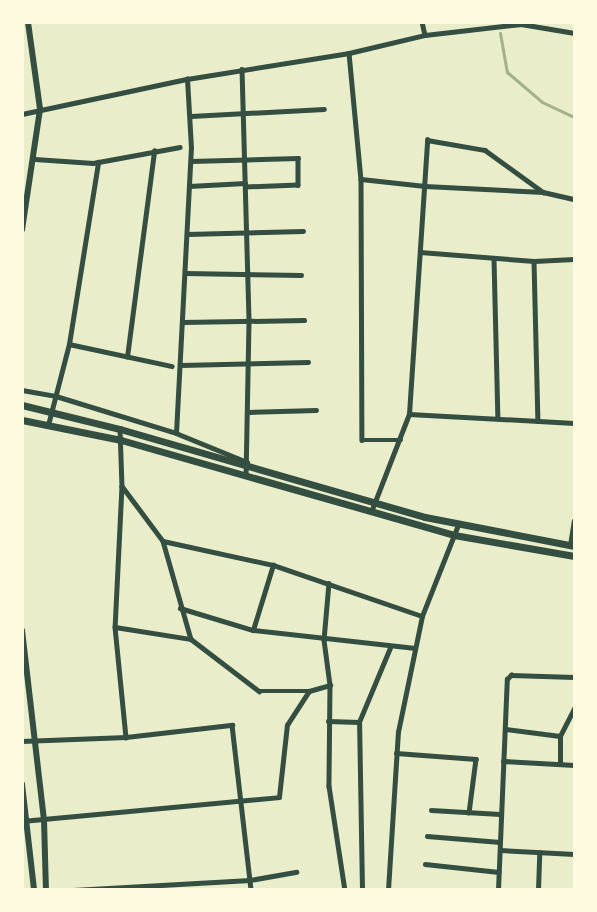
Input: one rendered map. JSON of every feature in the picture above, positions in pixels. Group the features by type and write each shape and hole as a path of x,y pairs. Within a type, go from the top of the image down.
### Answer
{"main road":[{"path":"22,405 120,429 458,525 572,545"},
{"path":"22,420 121,440 454,535 574,556"},
{"path":"22,630 44,820 46,890"},
{"path":"22,784 34,890"}],"street":[{"path":"22,230 35,158 40,109 28,22"},
{"path":"422,22 425,35"},
{"path":"22,114 187,79 349,53 425,35 521,23 574,32"},
{"path":"349,53 361,179 362,440 401,440"},
{"path":"242,69 249,272 250,365 246,476"},
{"path":"176,433 191,161 191,116 187,79"},
{"path":"191,116 324,109"},
{"path":"372,512 401,440 409,414 427,140 486,150 543,192"},
{"path":"35,158 98,162 180,147"},
{"path":"127,356 154,151"},
{"path":"189,186 298,185 298,158 191,161"},
{"path":"48,425 69,344 98,162"},
{"path":"361,179 424,186 543,192 574,199"},
{"path":"187,234 303,231"},
{"path":"420,252 534,261 574,259"},
{"path":"494,259 498,418"},
{"path":"534,261 538,422"},
{"path":"185,273 249,272 301,275"},
{"path":"183,322 304,320"},
{"path":"69,344 172,366"},
{"path":"181,365 250,365 308,362"},
{"path":"22,390 56,396 176,433 247,464"},
{"path":"249,412 316,410"},
{"path":"409,414 574,423"},
{"path":"120,429 122,486 115,627 126,737"},
{"path":"122,486 163,541 180,608 191,639"},
{"path":"572,545 574,521"},
{"path":"388,890 396,753 415,648 422,616 458,525"},
{"path":"163,541 273,565 422,616"},
{"path":"253,630 273,565"},
{"path":"329,583 324,640 330,685 328,721 330,802 345,890"},
{"path":"180,608 253,630 390,648 415,648"},
{"path":"115,627 191,639 260,690 309,691 330,685"},
{"path":"362,890 359,722 390,648"},
{"path":"498,890 507,679 511,675 574,677"},
{"path":"25,821 279,797 287,725 309,691"},
{"path":"560,764 560,736 574,708"},
{"path":"328,721 359,722"},
{"path":"22,741 126,737 232,725 251,890"},
{"path":"506,729 560,736"},
{"path":"396,753 476,759 469,813"},
{"path":"503,761 574,765"},
{"path":"431,810 500,814"},
{"path":"427,836 500,842"},
{"path":"500,850 574,854"},
{"path":"538,890 539,853"},
{"path":"425,864 498,872"},
{"path":"73,890 250,880 296,872"}],"waterway":[{"path":"500,33 507,72 542,102 574,117"}]}
